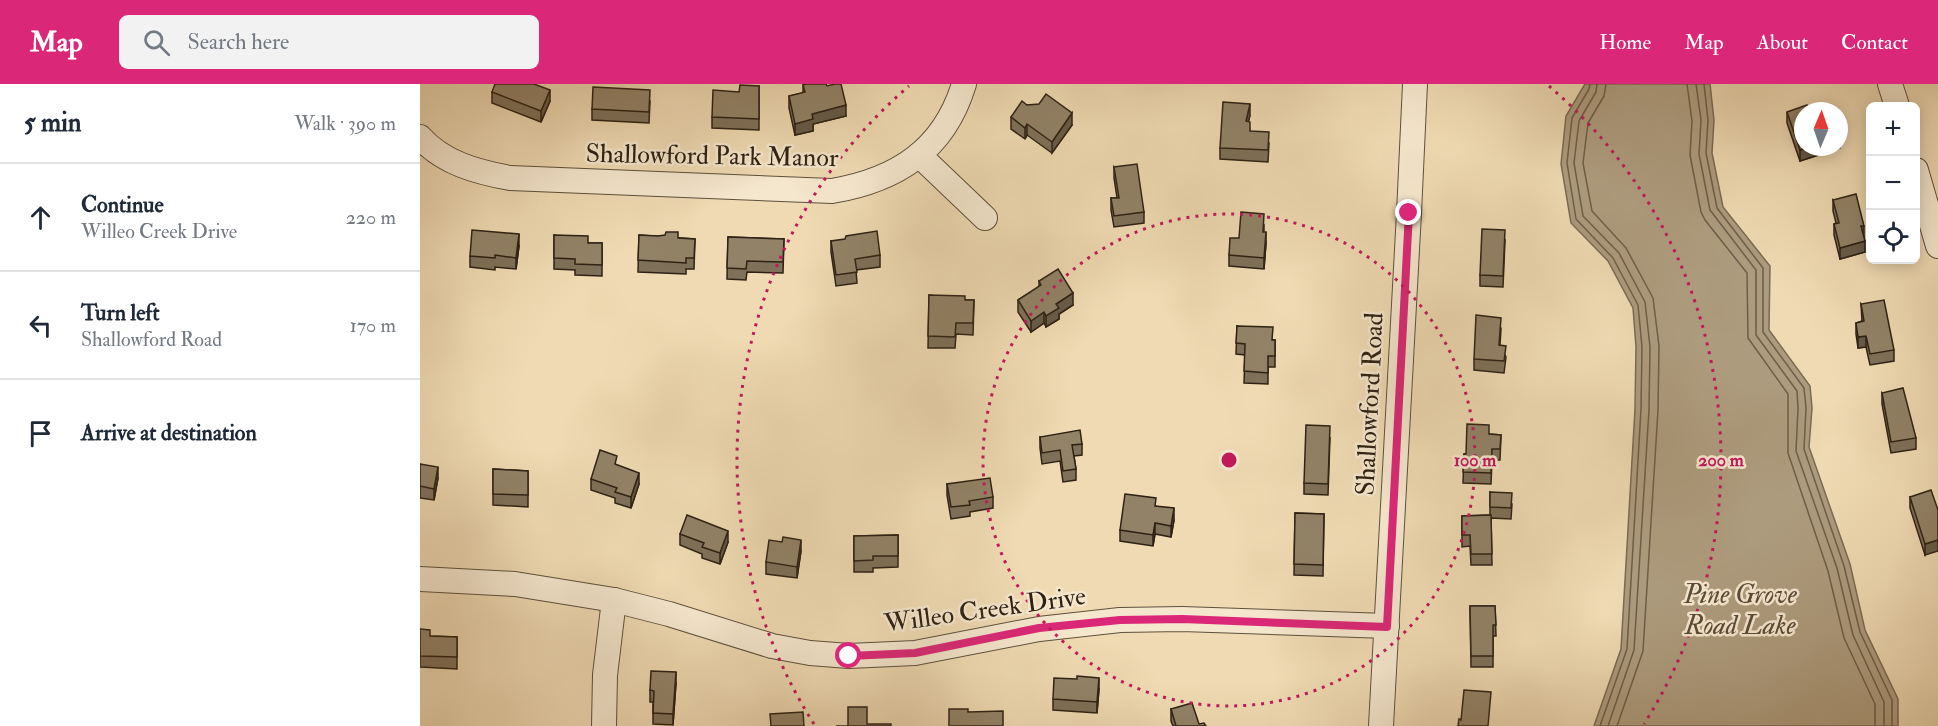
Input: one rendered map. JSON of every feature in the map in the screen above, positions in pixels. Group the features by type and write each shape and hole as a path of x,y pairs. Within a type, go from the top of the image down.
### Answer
{"street":[{"name":"Shallowford Park Manor","path":"420,137 450,160 479,173 510,178 832,190 857,187 879,179 900,169 919,155 937,137 950,118 964,84"},
{"name":"Shallowford Road","path":"1381,726 1415,84"},
{"path":"1890,84 1896,102"},
{"path":"919,155 985,218"},
{"path":"1920,184 1938,246"},
{"name":"Willeo Creek Drive","path":"420,579 515,584 614,600 669,614 772,646 810,653 849,656 915,653 1039,628 1120,620 1182,619 1387,627"},
{"path":"604,726 605,675 614,600"}],"water":[{"name":"Pine Grove Road Lake","path":"1585,84 1710,84 1714,120 1712,153 1723,207 1770,266 1769,330 1810,386 1812,408 1809,447 1850,564 1865,630 1898,699 1898,726 1594,726 1621,649 1635,409 1636,347 1633,308 1608,261 1571,223 1561,164 1566,116"}],"building":[{"path":"495,84 534,84 550,90 541,111 492,92"},
{"path":"826,84 827,86 841,84 846,105 812,114 813,119 795,124 789,96 805,92 803,85"},
{"path":"740,85 759,86 759,119 712,117 713,90 739,92"},
{"path":"593,87 650,90 649,112 592,109"},
{"path":"1046,94 1072,113 1052,142 1027,124 1025,128 1011,117 1022,101 1027,105 1039,104"},
{"path":"1223,102 1250,104 1246,121 1250,122 1250,131 1269,132 1268,150 1220,148"},
{"path":"1794,110 1794,132 1787,112"},
{"path":"1137,164 1144,212 1114,216 1111,198 1119,198 1114,167"},
{"path":"1856,194 1864,226 1861,226 1865,241 1840,248 1834,224 1839,223 1833,200"},
{"path":"1241,212 1264,214 1263,232 1266,232 1264,258 1229,255 1230,238 1239,238"},
{"path":"1482,229 1505,230 1503,276 1480,275"},
{"path":"472,230 519,234 516,258 495,255 495,258 470,256"},
{"path":"877,231 880,255 855,259 857,272 836,275 831,241"},
{"path":"666,232 678,232 678,238 695,239 694,258 686,258 686,263 638,260 639,235 658,236 665,235"},
{"path":"554,235 588,236 588,243 602,243 602,265 575,264 575,259 554,258"},
{"path":"728,237 784,239 783,262 747,261 746,269 727,268"},
{"path":"1058,269 1073,293 1056,304 1059,308 1046,316 1044,312 1031,321 1018,300 1041,285 1039,281"},
{"path":"929,295 965,296 965,300 974,300 973,323 956,323 955,337 928,336"},
{"path":"1884,300 1894,350 1870,354 1866,336 1858,337 1856,323 1864,321 1861,304"},
{"path":"1476,315 1501,318 1499,345 1506,346 1504,361 1474,359"},
{"path":"1237,326 1273,327 1272,340 1275,340 1275,356 1268,356 1268,373 1244,371 1245,344 1236,343"},
{"path":"1903,388 1916,438 1891,442 1882,393"},
{"path":"1467,424 1489,425 1489,434 1501,435 1500,449 1492,449 1491,473 1463,472"},
{"path":"1306,425 1330,426 1328,484 1304,483"},
{"path":"1080,430 1082,444 1072,445 1076,469 1063,471 1060,450 1042,453 1040,437"},
{"path":"600,450 617,456 615,464 639,473 631,497 615,492 617,488 591,479"},
{"path":"420,464 438,467 434,489 420,486"},
{"path":"493,469 528,471 528,495 493,494"},
{"path":"990,478 993,497 969,501 970,505 951,507 947,484"},
{"path":"1931,490 1938,510 1938,540 1925,544 1910,497"},
{"path":"1490,492 1512,493 1511,508 1490,507"},
{"path":"1125,494 1156,498 1155,506 1174,508 1171,526 1155,523 1153,535 1120,530"},
{"path":"1295,513 1324,514 1323,565 1294,564"},
{"path":"687,515 728,531 720,553 702,547 704,543 680,534"},
{"path":"1491,515 1492,554 1471,554 1470,535 1462,535 1462,516"},
{"path":"898,535 898,556 873,556 873,560 854,561 854,536"},
{"path":"783,537 801,540 797,567 766,562 769,540 782,542"},
{"path":"1470,606 1495,606 1493,656 1471,656"},
{"path":"420,629 430,630 430,636 457,637 457,657 420,656"},
{"path":"651,671 676,672 673,714 653,713 654,691 650,690"},
{"path":"1077,676 1099,678 1097,702 1053,699 1054,678 1077,679"},
{"path":"1464,690 1491,692 1488,726 1458,726 1459,719 1461,720"},
{"path":"1192,703 1199,724 1204,723 1206,726 1176,726 1171,709"},
{"path":"848,707 867,707 867,724 891,724 891,726 848,726"},
{"path":"949,709 968,709 968,712 1003,711 1003,726 949,726"},
{"path":"803,712 804,726 771,726 770,714"}],"route":[{"path":"849,656 915,653 1039,628 1120,620 1182,619 1387,627 1409,213"}]}
